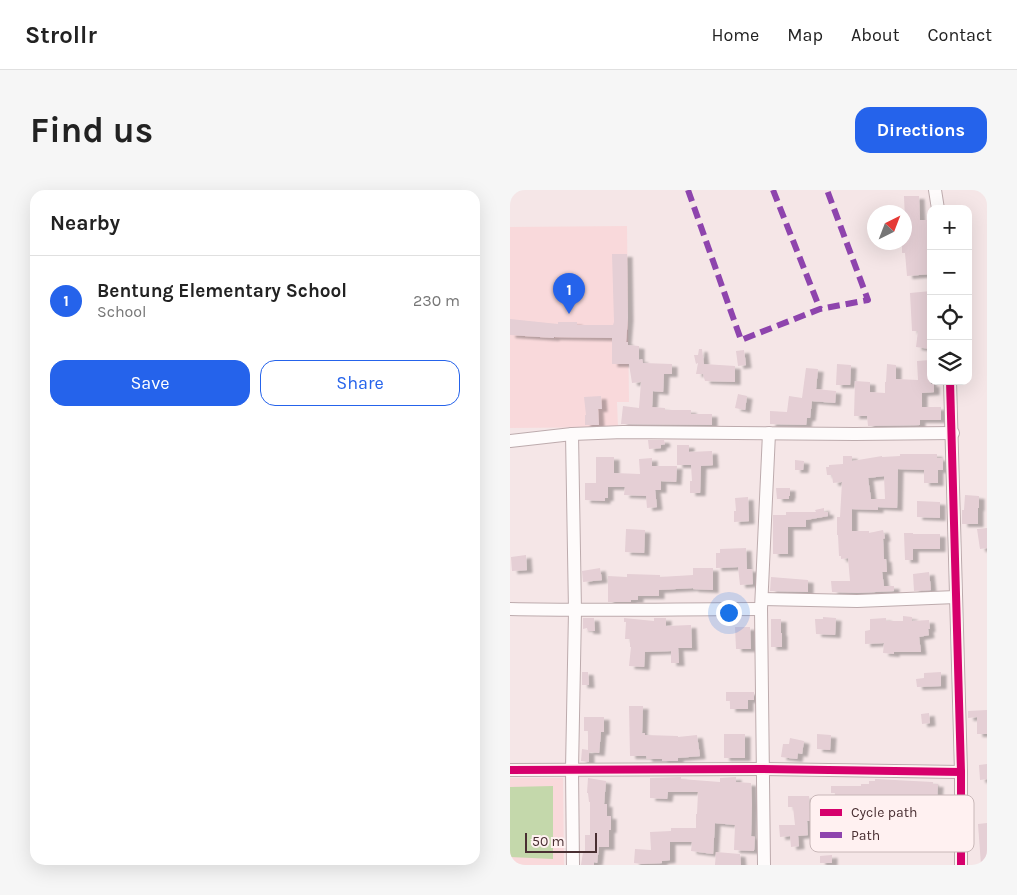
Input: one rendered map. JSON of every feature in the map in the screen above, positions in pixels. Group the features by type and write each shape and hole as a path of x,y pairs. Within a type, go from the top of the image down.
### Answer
{"street":[{"path":"935,190 937,205"},
{"path":"950,385 962,795"},
{"path":"510,441 572,434 623,432 953,433"},
{"path":"764,865 761,604 769,433"},
{"path":"572,434 574,611 573,865"},
{"path":"510,610 574,611 956,597"},
{"path":"510,770 763,768 962,772"},
{"path":"961,852 961,865"}],"shaded area":[{"path":"627,226 629,402 617,402 618,427 510,428 510,227"},
{"path":"510,778 563,778 564,865 510,865"}],"green space":[{"path":"553,786 553,859 510,857 510,787"}],"building":[{"path":"904,196 919,196 920,220 927,220 927,274 907,276 905,253 902,253 902,250 912,250 912,205 904,205"},
{"path":"612,254 627,254 628,318 626,342 628,342 628,345 639,346 639,360 642,359 643,363 672,364 672,374 664,374 663,392 653,391 652,407 665,408 665,410 691,410 691,414 712,414 712,425 621,424 623,406 639,408 641,382 632,383 629,364 612,364 612,338 554,338 510,335 510,319 558,324 558,322 577,322 577,325 613,325"},
{"path":"927,291 927,348 916,347 918,331 912,331 910,293"},
{"path":"699,349 702,349 704,364 735,366 735,382 705,381 703,374 696,374 698,363 696,364 694,355 698,355"},
{"path":"744,350 746,365 738,366 736,351"},
{"path":"927,360 927,385 934,385 934,392 922,393 922,407 941,407 941,420 920,420 920,425 868,426 867,416 854,416 855,381 870,382 870,392 885,393 887,364 896,365 896,379 918,380 917,361"},
{"path":"837,364 851,365 850,385 836,385"},
{"path":"806,368 818,369 816,389 836,391 835,403 812,401 810,418 807,418 806,425 770,424 770,411 787,412 789,396 802,398"},
{"path":"738,394 747,396 745,410 735,408"},
{"path":"601,396 602,409 598,409 599,425 585,425 584,397"},
{"path":"648,440 664,440 665,444 661,445 661,448 649,449"},
{"path":"677,445 689,445 689,452 712,451 713,465 701,466 700,493 690,493 690,481 692,481 691,465 677,465"},
{"path":"900,454 937,454 937,458 943,458 943,470 938,470 938,483 924,483 924,470 898,469 897,508 878,507 878,510 852,509 852,531 869,531 869,533 883,530 885,538 883,539 884,559 886,559 887,572 882,572 884,586 894,586 894,591 832,592 831,581 850,581 848,558 841,559 841,556 839,556 837,535 837,517 840,517 842,482 833,483 832,475 827,475 826,467 843,464 843,456 852,456 852,461 882,456 900,456","holes":["884,476 885,499 871,499 868,478"]},
{"path":"596,457 614,457 614,473 640,474 639,459 652,458 652,466 677,466 676,482 661,481 661,490 655,490 657,507 647,508 646,496 624,495 625,487 608,487 608,498 605,498 605,501 585,500 585,483 596,483"},
{"path":"795,460 804,461 803,470 795,470"},
{"path":"776,488 790,488 789,499 777,499"},
{"path":"965,495 979,496 978,524 962,524"},
{"path":"748,497 749,521 734,522 734,511 736,511 735,498"},
{"path":"917,501 940,502 940,518 917,517"},
{"path":"824,508 824,512 828,512 828,516 806,520 806,527 788,527 788,554 773,554 773,515 786,515 786,512 816,512 815,510"},
{"path":"987,528 987,548 980,549 977,529"},
{"path":"626,529 645,530 644,553 625,552"},
{"path":"904,533 940,534 940,549 913,549 913,560 905,560"},
{"path":"746,548 747,569 752,569 753,584 740,585 738,567 716,568 716,553 720,553 720,549"},
{"path":"526,555 527,570 512,571 511,557"},
{"path":"600,568 602,580 583,582 582,571"},
{"path":"693,568 713,568 713,590 693,588 659,590 659,596 638,596 638,600 631,600 631,602 608,602 608,576 627,577 627,574 660,575 660,577 693,575"},
{"path":"929,572 931,590 914,591 913,574"},
{"path":"771,577 808,580 808,592 770,591"},
{"path":"903,616 912,617 912,621 929,620 929,635 919,637 921,652 883,653 884,643 865,644 865,631 870,630 870,619 886,618 886,621 903,621"},
{"path":"823,617 836,618 835,635 816,634 815,619 823,619"},
{"path":"583,618 594,618 595,631 588,631 587,628 583,629"},
{"path":"624,618 654,621 654,618 666,618 666,626 691,625 692,648 678,648 679,663 671,663 671,651 645,652 644,667 629,666 631,647 630,639 625,639 626,622 624,622"},
{"path":"771,619 781,619 782,647 771,647"},
{"path":"735,627 750,627 751,649 736,649"},
{"path":"582,672 588,672 589,685 582,685"},
{"path":"941,672 941,686 917,687 916,679 924,678 924,673"},
{"path":"726,692 754,692 754,700 748,700 748,709 730,709 730,701 726,701"},
{"path":"629,706 643,706 642,733 645,733 645,735 678,737 697,735 700,756 678,758 678,761 662,761 662,759 647,759 646,756 630,756"},
{"path":"987,710 987,734 977,734 977,717 968,718 968,711"},
{"path":"929,713 930,723 922,724 921,714"},
{"path":"584,717 604,717 604,732 601,732 599,753 589,752 589,762 581,761 582,749 588,750 588,731 584,731"},
{"path":"724,734 745,734 745,758 724,758"},
{"path":"817,734 831,735 830,750 817,749"},
{"path":"790,738 804,741 802,754 798,753 797,759 781,757 783,744 789,744"},
{"path":"987,764 987,779 980,780 979,765"},
{"path":"681,777 681,779 720,782 720,778 736,777 736,782 751,783 751,836 755,837 754,851 734,850 735,825 715,823 713,854 691,851 692,842 670,842 670,860 662,861 662,863 634,863 635,849 651,850 650,832 671,831 671,828 696,828 698,792 668,792 667,799 650,798 650,778"},
{"path":"588,778 606,781 604,804 607,804 607,816 611,816 611,830 609,830 609,847 599,847 597,863 594,862 594,865 581,865 583,852 585,852 585,835 590,835 590,802 587,793"},
{"path":"875,779 933,782 933,784 938,784 937,795 835,795 835,793 831,793 831,786 861,786 861,784 869,784 869,781 875,781"},
{"path":"788,796 809,796 810,821 807,821 808,835 798,836 799,846 791,847 790,836 780,837 779,825 795,825 793,807 788,807"},
{"path":"987,823 987,865 981,865 978,824"},
{"path":"716,852 740,854 741,865 715,865"},
{"path":"832,855 832,863 820,863 820,856"}],"marked path":[{"path":"688,190 741,340 820,309 868,300 827,190"},
{"path":"773,190 820,309"}],"cycle path":[{"path":"950,385 961,795"},
{"path":"510,770 763,769 961,772"},
{"path":"961,852 961,865"}],"place":[{"name":"Bentung Elementary School","path":"569,314"}]}
